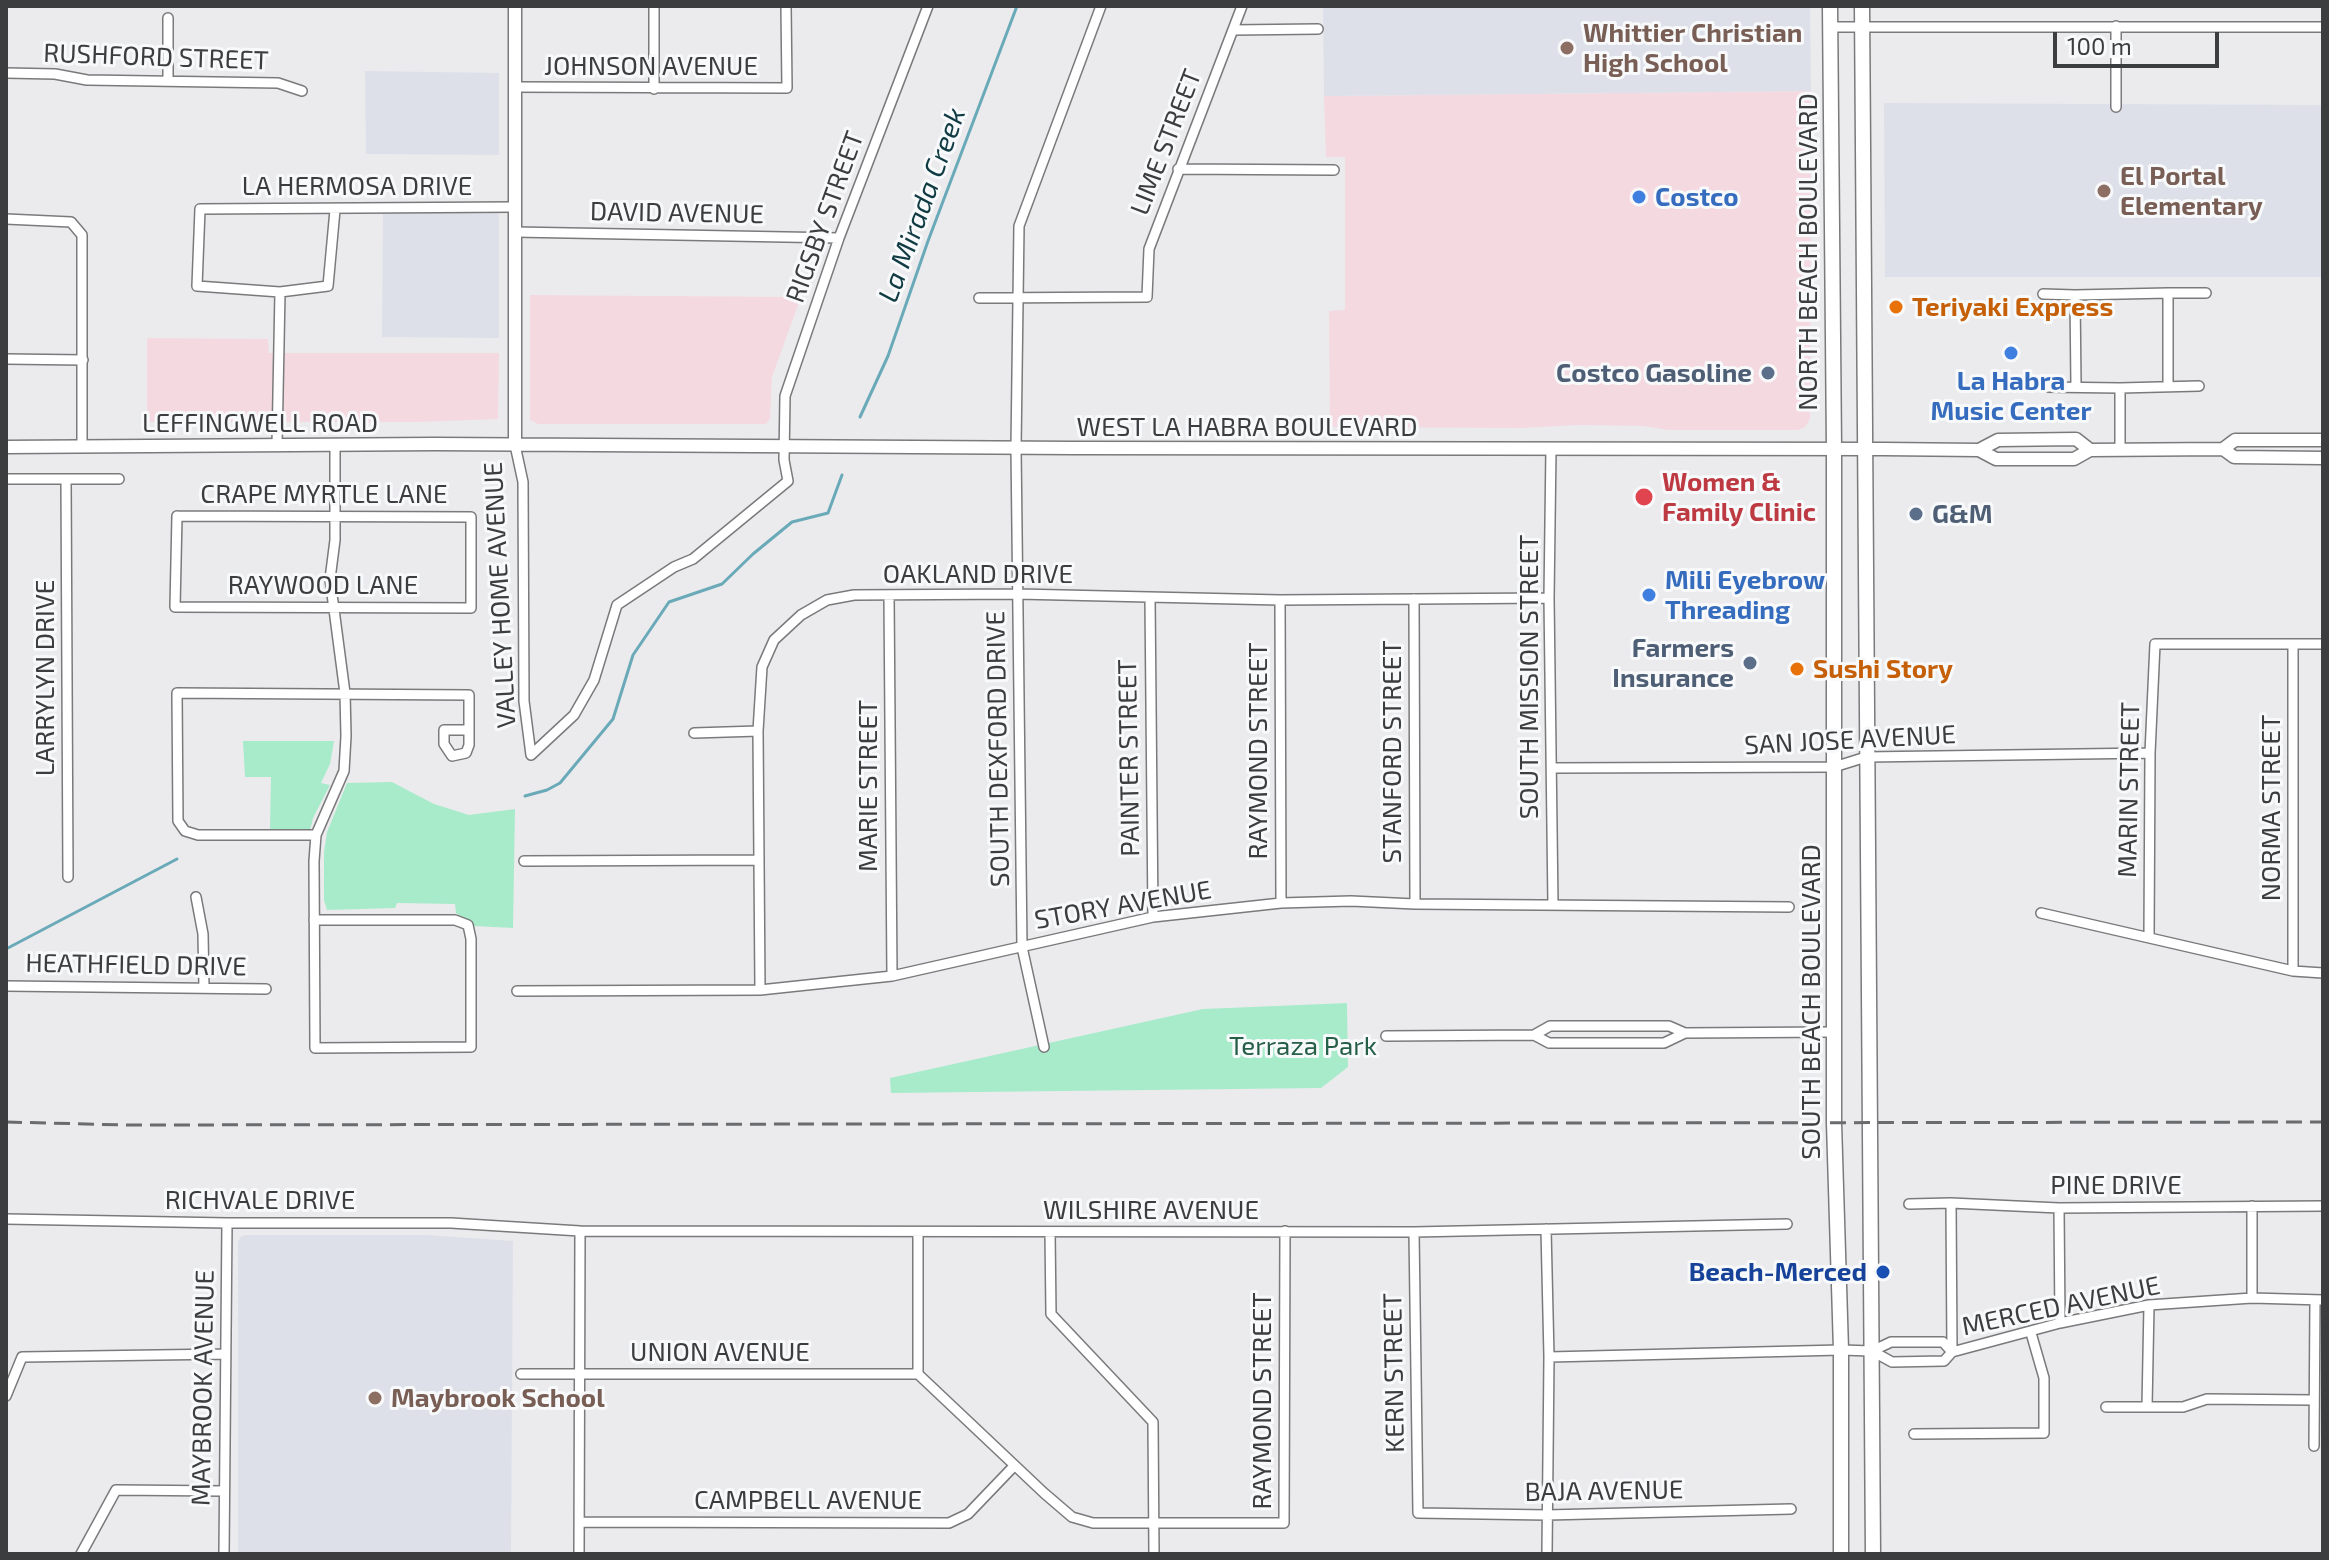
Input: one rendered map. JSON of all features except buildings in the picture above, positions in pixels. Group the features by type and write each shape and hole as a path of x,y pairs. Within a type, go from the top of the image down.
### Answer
{"main road":[{"name":"VALLEY HOME AVENUE","path":"515,6 515,445"},
{"name":"NORTH BEACH BOULEVARD","path":"1830,6 1834,449"},
{"name":"NORTH BEACH BOULEVARD","path":"1862,6 1865,449"},
{"name":"WEST LA HABRA BOULEVARD","path":"1979,450 1998,440 2076,439 2090,450"},
{"name":"WEST LA HABRA BOULEVARD","path":"515,445 1979,450 1996,459 2074,459 2090,450 2223,449 2235,440 2323,440"},
{"name":"LEFFINGWELL ROAD","path":"6,447 515,445"},
{"name":"SOUTH BEACH BOULEVARD","path":"1834,449 1835,1193 1841,1350 1841,1554"},
{"path":"1865,449 1873,1554"},
{"name":"WEST LA HABRA BOULEVARD","path":"2223,449 2234,457 2323,458"}],"street":[{"path":"654,6 654,89"},
{"name":"JOHNSON AVENUE","path":"515,87 787,88 786,6"},
{"name":"RIGSBY STREET","path":"783,447 785,396 839,238 928,6"},
{"name":"SOUTH DEXFORD DRIVE","path":"1044,1047 1022,947 1016,448 1019,226 1101,6"},
{"name":"LIME STREET","path":"1016,298 1147,297 1149,249 1242,6"},
{"path":"168,18 168,81"},
{"path":"2116,26 2116,107"},
{"path":"1830,27 2323,27"},
{"path":"1233,30 1318,29"},
{"name":"RUSHFORD STREET","path":"6,73 55,74 87,80 278,83 302,91"},
{"path":"1178,169 1334,170"},
{"name":"LA HERMOSA DRIVE","path":"280,292 197,286 200,209 515,207"},
{"path":"277,445 280,292 328,286 335,210"},
{"path":"6,219 71,222 82,235 82,446"},
{"name":"DAVID AVENUE","path":"515,232 839,238"},
{"path":"2168,293 2168,386"},
{"path":"2043,294 2206,293"},
{"path":"2075,295 2076,386"},
{"path":"979,298 1016,298"},
{"path":"6,359 83,360"},
{"path":"2045,387 2199,386"},
{"path":"2120,388 2120,450"},
{"path":"314,920 455,920 468,925 471,939 471,1047 315,1048 314,920 316,835 344,771 345,693 330,579 335,516 335,445"},
{"name":"VALLEY HOME AVENUE","path":"515,445 523,482 524,701 531,755 574,715 594,680 617,605 674,567 693,559 788,481 783,447"},
{"name":"SOUTH MISSION STREET","path":"1551,448 1549,598 1553,905"},
{"path":"6,479 119,479"},
{"name":"LARRYLYN DRIVE","path":"66,479 68,877"},
{"name":"CRAPE MYRTLE LANE","path":"175,607 177,516 335,516 471,517 471,608"},
{"name":"OAKLAND DRIVE","path":"760,990 758,731 762,667 774,640 801,615 827,600 854,595 1018,594 1280,600 1549,598"},
{"name":"MARIE STREET","path":"889,596 892,976"},
{"name":"PAINTER STREET","path":"1150,598 1153,917"},
{"name":"STANFORD STREET","path":"1414,599 1415,904"},
{"name":"RAYMOND STREET","path":"1280,600 1281,903"},
{"name":"RAYWOOD LANE","path":"175,607 471,608"},
{"name":"MARIN STREET","path":"2149,937 2150,753 2155,644 2293,645"},
{"path":"2293,645 2323,644"},
{"name":"NORMA STREET","path":"2293,645 2293,971"},
{"path":"316,835 198,835 185,831 178,821 177,693 469,695 469,730"},
{"path":"694,733 758,731"},
{"name":"SAN JOSE AVENUE","path":"1552,768 1834,767 1866,757 2150,753"},
{"path":"524,861 758,860"},
{"path":"196,897 203,934 204,988"},
{"name":"STORY AVENUE","path":"517,991 760,990 892,976 1153,917 1281,903 1351,901 1789,907"},
{"path":"2041,913 2293,971 2323,973"},
{"name":"HEATHFIELD DRIVE","path":"6,986 266,989"},
{"path":"1534,1035 1550,1026 1669,1026 1685,1033 1835,1032"},
{"path":"1386,1036 1534,1035 1549,1043 1664,1043 1685,1033"},
{"path":"1951,1203 1952,1352"},
{"name":"PINE DRIVE","path":"1909,1204 2059,1208 2323,1206"},
{"path":"2252,1206 2252,1298"},
{"path":"2059,1208 2060,1323"},
{"name":"RICHVALE DRIVE","path":"6,1219 451,1223 514,1229"},
{"name":"MAYBROOK AVENUE","path":"224,1554 227,1223"},
{"name":"WILSHIRE AVENUE","path":"514,1229 1414,1232 1787,1224"},
{"path":"1546,1229 1549,1357 1547,1554"},
{"path":"579,1554 580,1231"},
{"name":"RAYMOND STREET","path":"1154,1522 1284,1523 1285,1231"},
{"path":"918,1232 918,1374 1072,1517 1093,1523 1154,1522"},
{"path":"1050,1232 1051,1314 1153,1422 1154,1554"},
{"name":"KERN STREET","path":"1414,1232 1418,1513"},
{"name":"MERCED AVENUE","path":"1549,1357 1841,1350 1872,1351 1892,1362 1944,1361 1952,1352 2060,1323 2149,1305 2252,1298 2319,1300"},
{"path":"2314,1446 2313,1400 2319,1300"},
{"path":"2147,1407 2149,1305"},
{"path":"1914,1434 2044,1433 2044,1378 2031,1333"},
{"name":"MERCED AVENUE","path":"1872,1351 1891,1342 1943,1342 1952,1352"},
{"path":"6,1396 22,1357 225,1354"},
{"name":"UNION AVENUE","path":"521,1374 918,1374"},
{"path":"2106,1407 2183,1407 2207,1399 2313,1400"},
{"name":"CAMPBELL AVENUE","path":"579,1522 949,1523 968,1514 1014,1466"},
{"path":"81,1554 116,1490 223,1491"},
{"name":"BAJA AVENUE","path":"1418,1513 1547,1515 1791,1509"}],"shaded area":[{"name":"Whittier Christian High School","path":"1323,6 1810,6 1811,91 1324,96"},
{"path":"365,71 499,73 499,155 366,154"},
{"path":"1811,91 1810,419 1805,427 1798,430 1668,430 1643,426 1578,425 1522,428 1330,427 1329,311 1345,310 1345,157 1326,157 1324,96"},
{"name":"El Portal Elementary","path":"1884,103 2323,105 2323,277 1885,277"},
{"path":"383,212 499,213 499,338 382,337"},
{"path":"530,295 801,297 772,377 770,419 766,424 538,424 530,420"},
{"path":"147,338 268,339 269,353 499,353 498,419 147,422"},
{"name":"Maybrook School","path":"427,1235 513,1241 511,1554 238,1554 238,1243 240,1237"}],"green space":[{"path":"243,741 334,741 330,764 321,783 330,785 310,830 270,829 271,777 245,777"},
{"path":"392,782 434,804 469,815 515,809 513,928 474,926 456,913 455,904 397,903 395,908 327,910 324,900 324,852 327,832 347,783"},
{"name":"Terraza Park","path":"1347,1003 1348,1067 1321,1088 891,1093 890,1078 1203,1009"}],"waterway":[{"name":"La Mirada Creek","path":"860,417 888,356 1017,6"},
{"name":"La Mirada Creek","path":"525,796 560,783 613,719 633,655 669,602 722,584 792,522 828,513 842,475"},
{"name":"La Mirada Creek","path":"6,949 177,859"}],"railway":[{"path":"6,1122 126,1125 2323,1122"}],"place":[{"name":"Whittier Christian High School","path":"1567,48"},
{"name":"El Portal Elementary","path":"2104,191"},
{"name":"Costco","path":"1639,197"},
{"name":"Teriyaki Express","path":"1896,307"},
{"name":"La Habra Music Center","path":"2011,353"},
{"name":"Costco Gasoline","path":"1768,373"},
{"name":"Women & Family Clinic","path":"1644,497"},
{"name":"G&M","path":"1916,514"},
{"name":"Mili Eyebrow Threading","path":"1649,595"},
{"name":"Farmers Insurance","path":"1750,663"},
{"name":"Sushi Story","path":"1797,669"},
{"name":"Beach-Merced","path":"1883,1272"},
{"name":"Maybrook School","path":"375,1398"}]}
